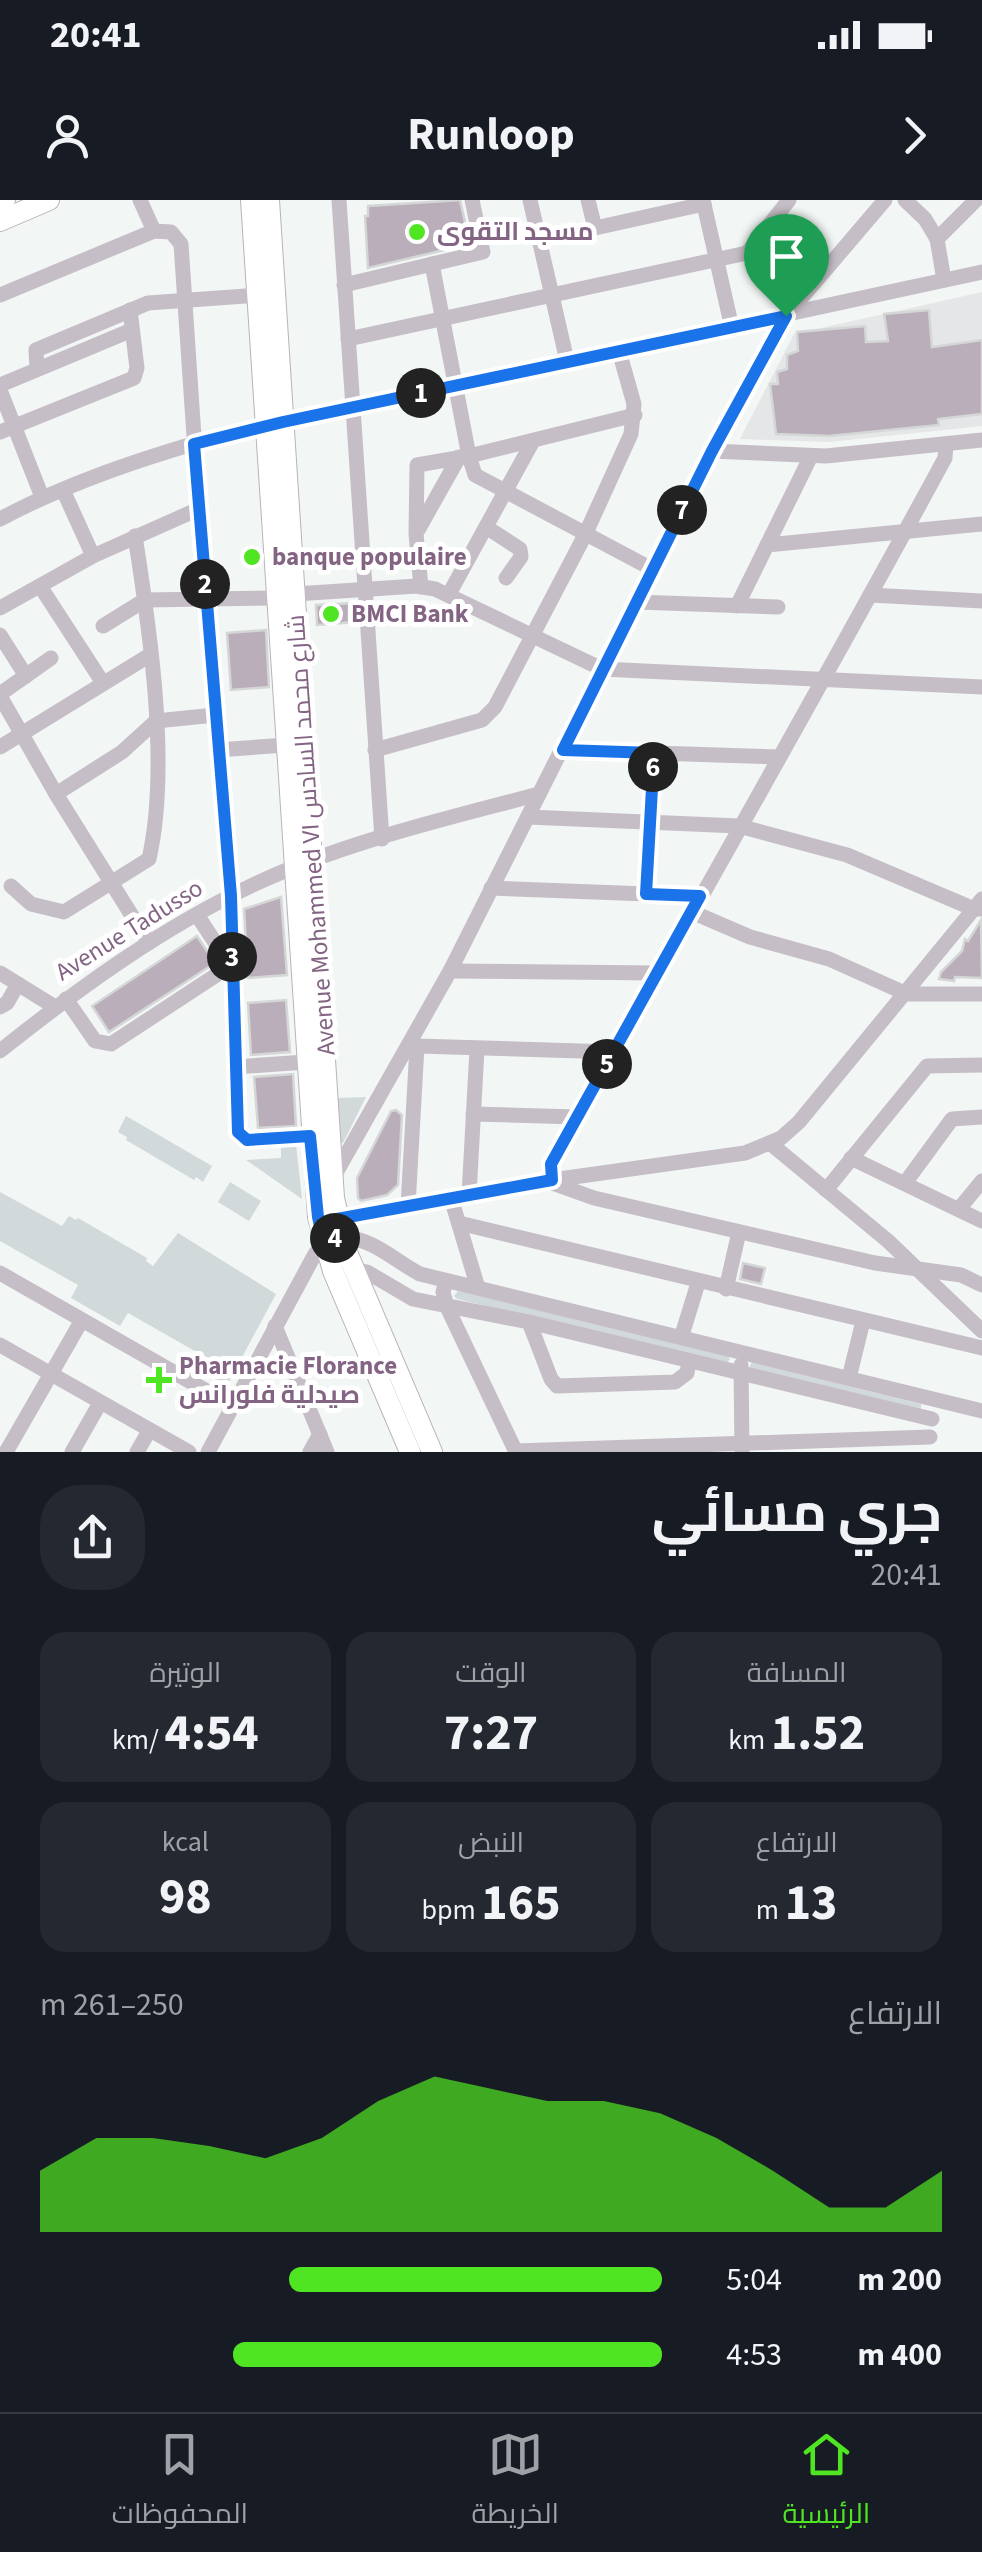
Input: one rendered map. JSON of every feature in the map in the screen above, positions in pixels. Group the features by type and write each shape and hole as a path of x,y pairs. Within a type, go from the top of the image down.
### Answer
{"main road":[{"path":"0,222 48,200"},
{"name":"Avenue Mohammed VI شارع محمد السادس","path":"251,200 258,295 275,424"},
{"name":"Avenue Mohammed VI شارع محمد السادس","path":"269,200 275,424 303,864 333,1178 334,1233 343,1269 410,1452"},
{"name":"Avenue Mohammed VI شارع محمد السادس","path":"286,596 286,745 303,864 310,1136 318,1217 334,1233"},
{"name":"Avenue Mohammed VI شارع محمد السادس","path":"343,1269 432,1452"}],"street":[{"path":"140,200 154,231"},
{"path":"269,200 278,200"},
{"path":"339,200 382,838"},
{"path":"344,284 483,252 472,200"},
{"path":"530,200 568,361"},
{"path":"588,200 595,228 704,202 732,328"},
{"path":"348,339 747,253 789,200"},
{"path":"333,1178 415,1043 712,451 786,316 885,200"},
{"path":"905,200 925,219 937,239 944,280"},
{"path":"937,239 976,200"},
{"path":"0,295 154,231 163,230 178,238 186,298 231,896 238,1132 242,1139 310,1136"},
{"path":"432,264 464,457 476,476 652,570"},
{"path":"0,520 42,497 142,458 194,444 982,272"},
{"path":"37,369 36,350 148,303 258,295"},
{"path":"7,429 134,378 137,368 130,310"},
{"path":"42,497 7,429 0,388 132,330"},
{"path":"375,750 489,716 585,535 631,434 634,404 618,351"},
{"path":"421,586 416,534 417,465 635,415"},
{"path":"448,594 533,440"},
{"path":"712,451 811,456 982,440"},
{"path":"946,444 944,458 826,678 551,1164 554,1184 594,1198 875,1264 961,1275 982,1286"},
{"path":"737,606 811,456"},
{"path":"416,534 464,457"},
{"path":"62,490 92,556"},
{"path":"0,608 92,556 200,508"},
{"path":"767,545 982,524"},
{"path":"486,527 520,549 521,557 506,578"},
{"path":"12,886 31,904 64,912 149,858 157,826 156,720 135,536"},
{"path":"40,586 103,682"},
{"path":"103,626 145,600 286,596 421,586 448,594 602,670 982,687"},
{"path":"870,595 982,601"},
{"path":"636,602 778,607"},
{"path":"0,636 26,676"},
{"path":"0,748 150,655"},
{"path":"52,658 0,695 149,943"},
{"path":"56,794 122,752 156,720 215,715"},
{"path":"218,750 286,745"},
{"path":"563,750 778,757"},
{"path":"646,894 654,753"},
{"name":"Avenue Tadusso","path":"0,1051 60,1003 149,943 231,896 303,864 539,794"},
{"path":"208,1452 315,1254 334,1233 408,1206 552,1180 745,1153 771,1144 790,1132 979,906 846,855 739,826 528,817"},
{"path":"491,888 700,896"},
{"path":"692,912 750,937 829,958 907,994 982,994"},
{"path":"197,915 232,968"},
{"path":"0,973 60,1003 95,1040 111,1044 232,968"},
{"path":"450,971 658,973"},
{"path":"0,1006 6,1004 18,984"},
{"path":"415,1043 477,1049 613,1052"},
{"path":"408,1206 415,1043"},
{"path":"468,1195 477,1049"},
{"path":"234,1067 306,1062"},
{"path":"826,1190 927,1066 982,1065"},
{"path":"473,1114 577,1117"},
{"path":"905,1183 952,1118 982,1117"},
{"path":"771,1144 982,1330"},
{"path":"851,1158 982,1221"},
{"path":"958,1209 982,1181"},
{"path":"451,1198 478,1288"},
{"path":"458,1224 982,1348"},
{"path":"726,1289 740,1232"},
{"path":"334,1233 361,1239 420,1274 982,1411"},
{"path":"343,1269 367,1272 413,1299 529,1322 932,1419"},
{"path":"0,1273 232,1406"},
{"path":"446,1281 447,1307 516,1452 931,1445 934,1400"},
{"path":"682,1336 698,1283"},
{"path":"6,1452 82,1320"},
{"path":"529,1322 550,1379 558,1386 675,1382 687,1372 689,1361"},
{"path":"849,1378 863,1322"},
{"path":"275,1326 327,1452"},
{"path":"1,1349 189,1452"},
{"path":"742,1351 742,1448"},
{"path":"72,1452 100,1403"},
{"path":"137,1452 149,1431"},
{"path":"310,1452 320,1434"}],"shaded area":[{"path":"982,292 982,426 829,442 740,439 794,334"},
{"path":"366,1097 343,1143 340,1143 338,1098"},
{"path":"126,1116 212,1166 203,1182 126,1140 118,1132"},
{"path":"296,1144 302,1199 246,1160 281,1158 281,1146"},
{"path":"230,1182 261,1201 249,1221 218,1202"},
{"path":"0,1192 62,1226 69,1216 78,1218 147,1258 153,1266 178,1233 276,1294 226,1387 216,1381 223,1367 128,1313 120,1326 71,1298 78,1285 0,1241"},
{"path":"458,1291 730,1359 726,1364 457,1299 454,1296"},
{"path":"752,1362 921,1404 921,1409 749,1368"}],"building":[{"path":"460,200 470,244 368,268 368,206"},
{"path":"929,310 932,347 982,340 982,414 938,419 939,425 829,436 776,434 770,384 778,384 777,372 787,369 787,355 798,351 797,332 865,326 866,342 888,341 884,314"},
{"path":"355,603 356,622 317,625 316,605"},
{"path":"266,630 269,687 231,690 227,633"},
{"path":"281,897 287,975 248,978 244,909"},
{"path":"981,920 982,978 939,979 962,951 965,939 968,941"},
{"path":"197,936 215,963 109,1032 92,1006"},
{"path":"286,1000 290,1052 251,1055 248,1003"},
{"path":"293,1074 296,1126 258,1128 254,1077"},
{"path":"391,1111 402,1115 398,1185 387,1195 361,1201 357,1178"},
{"path":"743,1263 765,1268 761,1284 740,1279"}],"place":[{"name":"مسجد التقوى","path":"417,232"},
{"name":"banque populaire","path":"252,557"},
{"name":"BMCI Bank","path":"331,614"},
{"name":"Pharmacie Florance صيدلية فلورانس","path":"159,1380"}],"route":[{"path":"786,316 712,451 563,750 654,753 646,894 700,896 551,1164 552,1180 337,1219 342,1237 324,1244 310,1136 247,1140 238,1132 231,896 194,444 786,316"}]}
